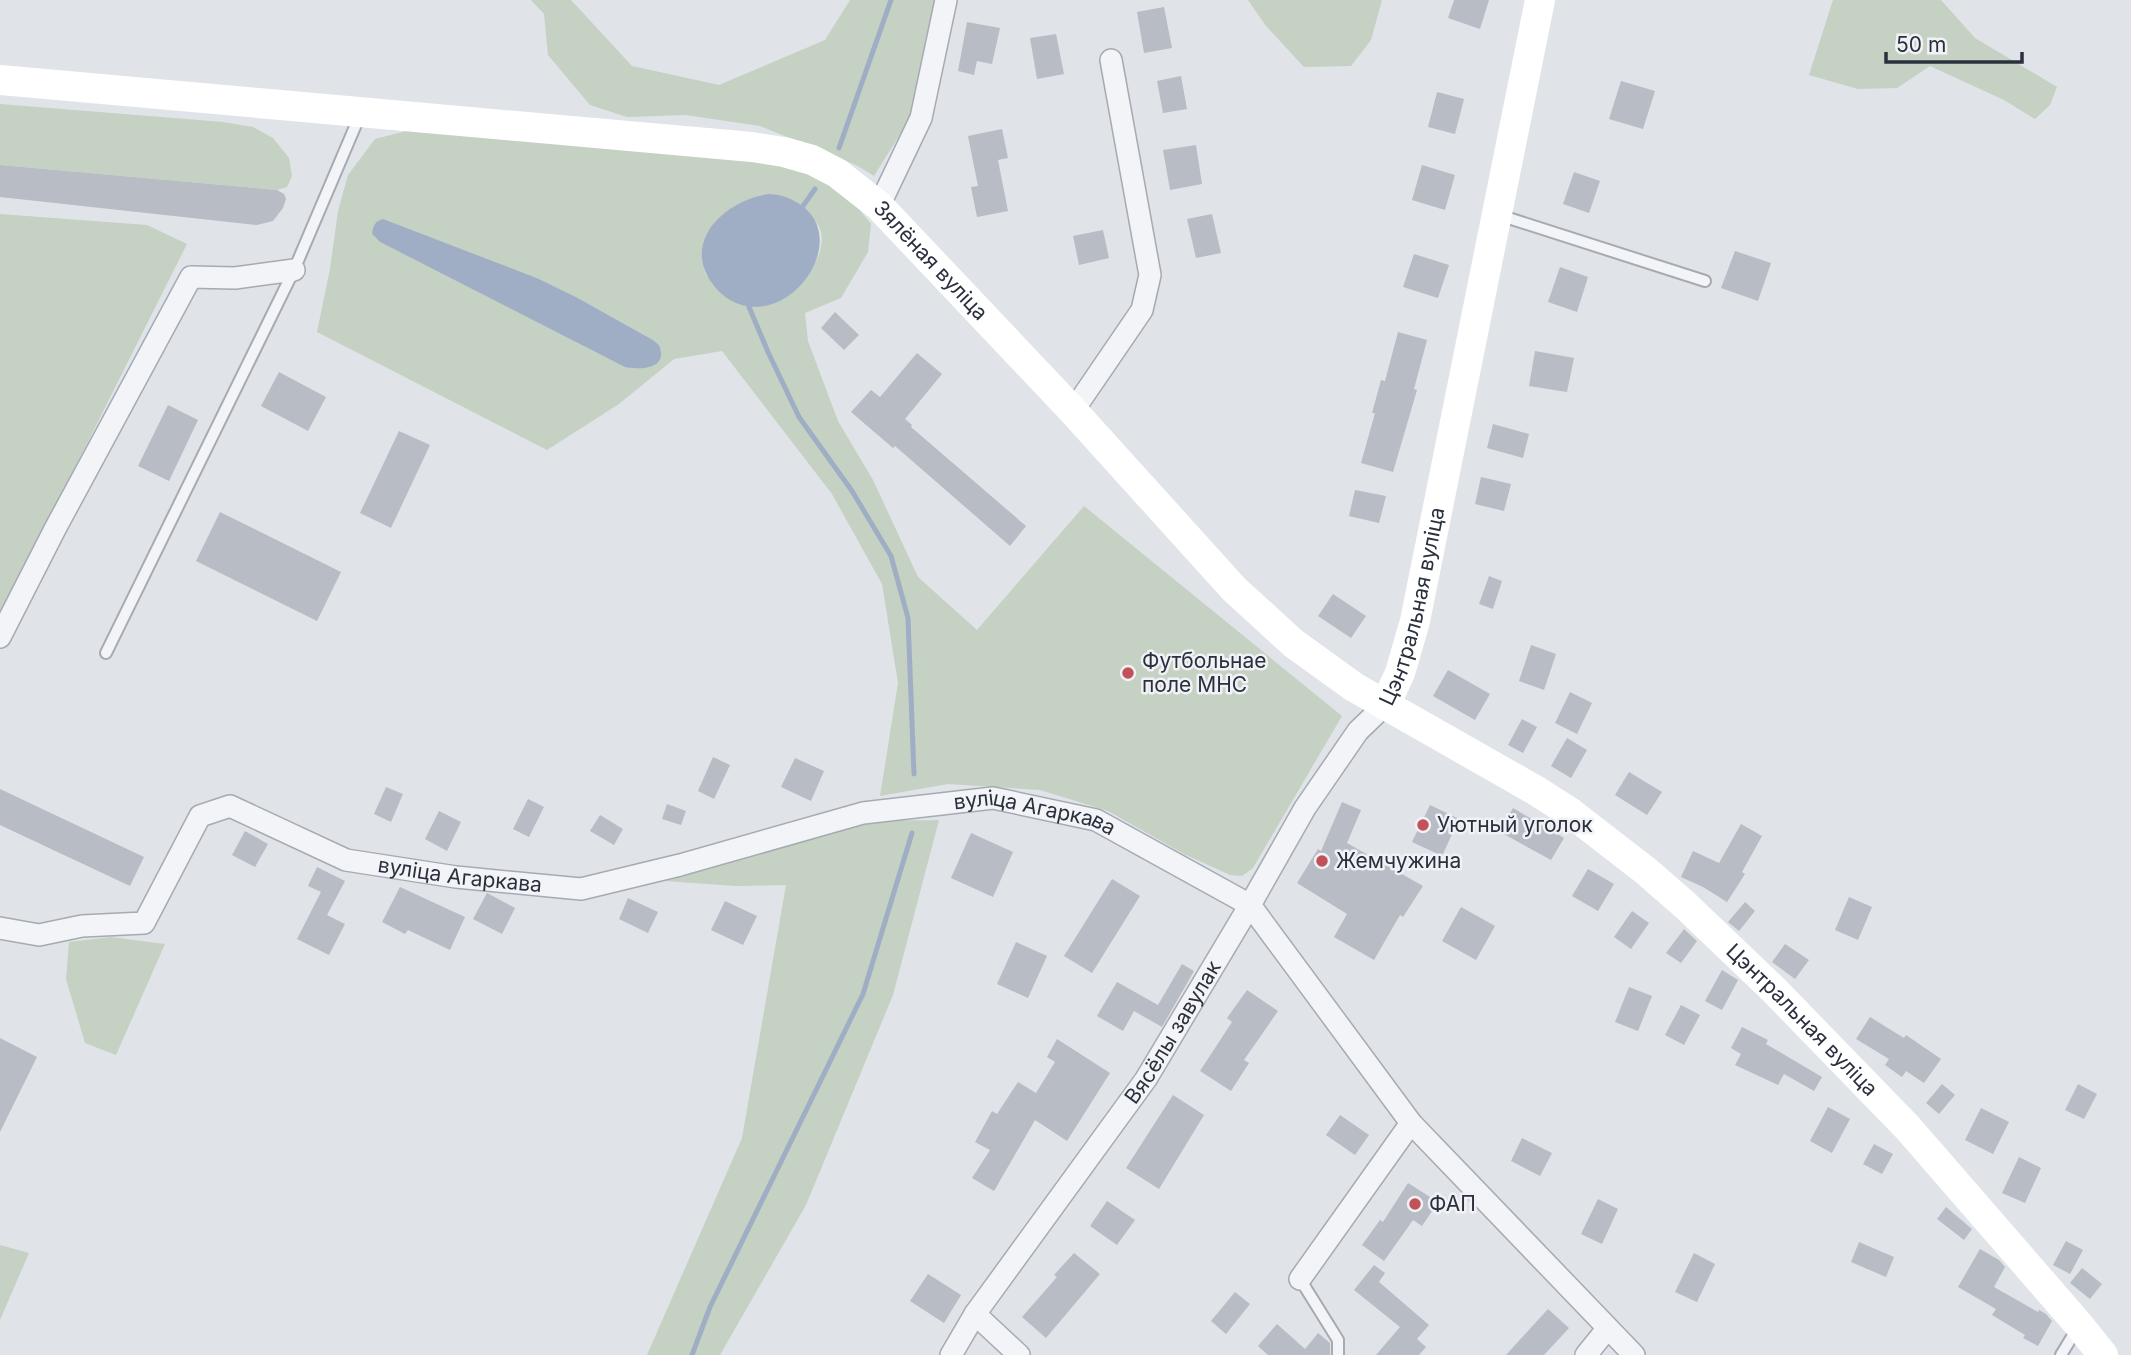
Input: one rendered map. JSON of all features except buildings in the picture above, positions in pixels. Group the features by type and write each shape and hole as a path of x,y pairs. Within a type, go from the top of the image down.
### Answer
{"street":[{"name":"Зялёная вуліца","path":"946,0 921,118 879,206 1073,411 1207,560 1264,617 1323,666 1385,705"},
{"name":"Цэнтральная вуліца","path":"1540,0 1415,621 1400,673 1385,705 1571,813 1647,871 1685,905 1765,982 1908,1128 2080,1325 2102,1355"},
{"path":"1073,411 1142,310 1150,275 1111,60"},
{"path":"0,80 752,147 812,160 837,173 879,206"},
{"path":"0,637 191,277 235,278 294,270"},
{"name":"Вясёлы завулак","path":"951,1355 975,1314 1146,1079 1305,808 1358,731 1385,705"},
{"name":"вуліца Агаркава","path":"0,928 39,935 82,926 144,923 200,816 230,806 346,860 456,877 581,889 680,866 863,813 993,797 1096,820 1250,905 1410,1124 1634,1355"},
{"path":"1300,1279 1410,1124"},
{"path":"975,1314 1019,1355"},
{"path":"1586,1355 1607,1328"}],"lane":[{"path":"106,653 294,270 361,112"},
{"path":"1497,214 1705,281"},
{"path":"1300,1279 1338,1340 1338,1355"},
{"path":"2061,1355 2080,1325"}],"green space":[{"path":"531,0 571,0 632,66 719,85 825,40 850,0 936,0 919,92 909,120 874,176 856,165 760,126 686,115 627,117 590,105 548,55 544,14"},
{"path":"1248,0 1382,0 1371,40 1351,66 1304,67 1266,26"},
{"path":"1833,0 1941,0 1975,38 2057,87 2050,105 2035,119 2004,100 1930,66 1897,88 1858,89 1809,75"},
{"path":"0,104 223,122 253,127 273,138 289,158 292,176 287,187 277,190 0,165"},
{"path":"426,126 783,162 842,188 871,224 868,252 841,298 805,313 808,341 838,421 873,480 918,577 977,630 1084,506 1342,716 1253,868 1242,876 1230,875 1184,854 1108,811 1040,790 948,784 880,796 898,683 882,584 832,494 722,351 674,359 619,404 547,450 317,332 338,211 348,175 375,139","holes":["768,194 791,200 818,225 822,241 818,258 804,281 799,287 706,275 703,247 713,225 751,198","375,224 539,279 653,340 659,345 661,356 625,366 380,242 372,234"]},
{"path":"0,214 147,225 187,244 0,617"},
{"path":"939,820 893,995 806,1205 720,1355 647,1355 742,1138 786,885 736,886 665,881 848,828 890,821"},
{"path":"111,937 165,944 116,1055 85,1043 66,979 69,942"},
{"path":"0,1245 29,1253 0,1320"}],"water":[{"path":"768,194 780,195 798,203 813,217 819,234 818,252 812,270 800,286 784,299 766,306 742,305 727,298 712,283 704,267 702,252 705,238 724,214 752,198"},
{"path":"383,219 539,279 576,297 653,340 659,345 660,359 645,368 625,367 380,242 372,234 375,224"}],"waterway":[{"path":"839,148 891,0"},
{"path":"803,206 815,189"},
{"path":"749,307 799,417 852,491 891,556 908,618 914,774"},
{"path":"692,1355 710,1307 863,994 912,833"}],"place":[{"name":"Футбольнае поле МНС","path":"1128,673"},
{"name":"Уютный уголок","path":"1423,825"},
{"name":"Жемчужина","path":"1322,861"},
{"name":"ФАП","path":"1415,1204"}]}
